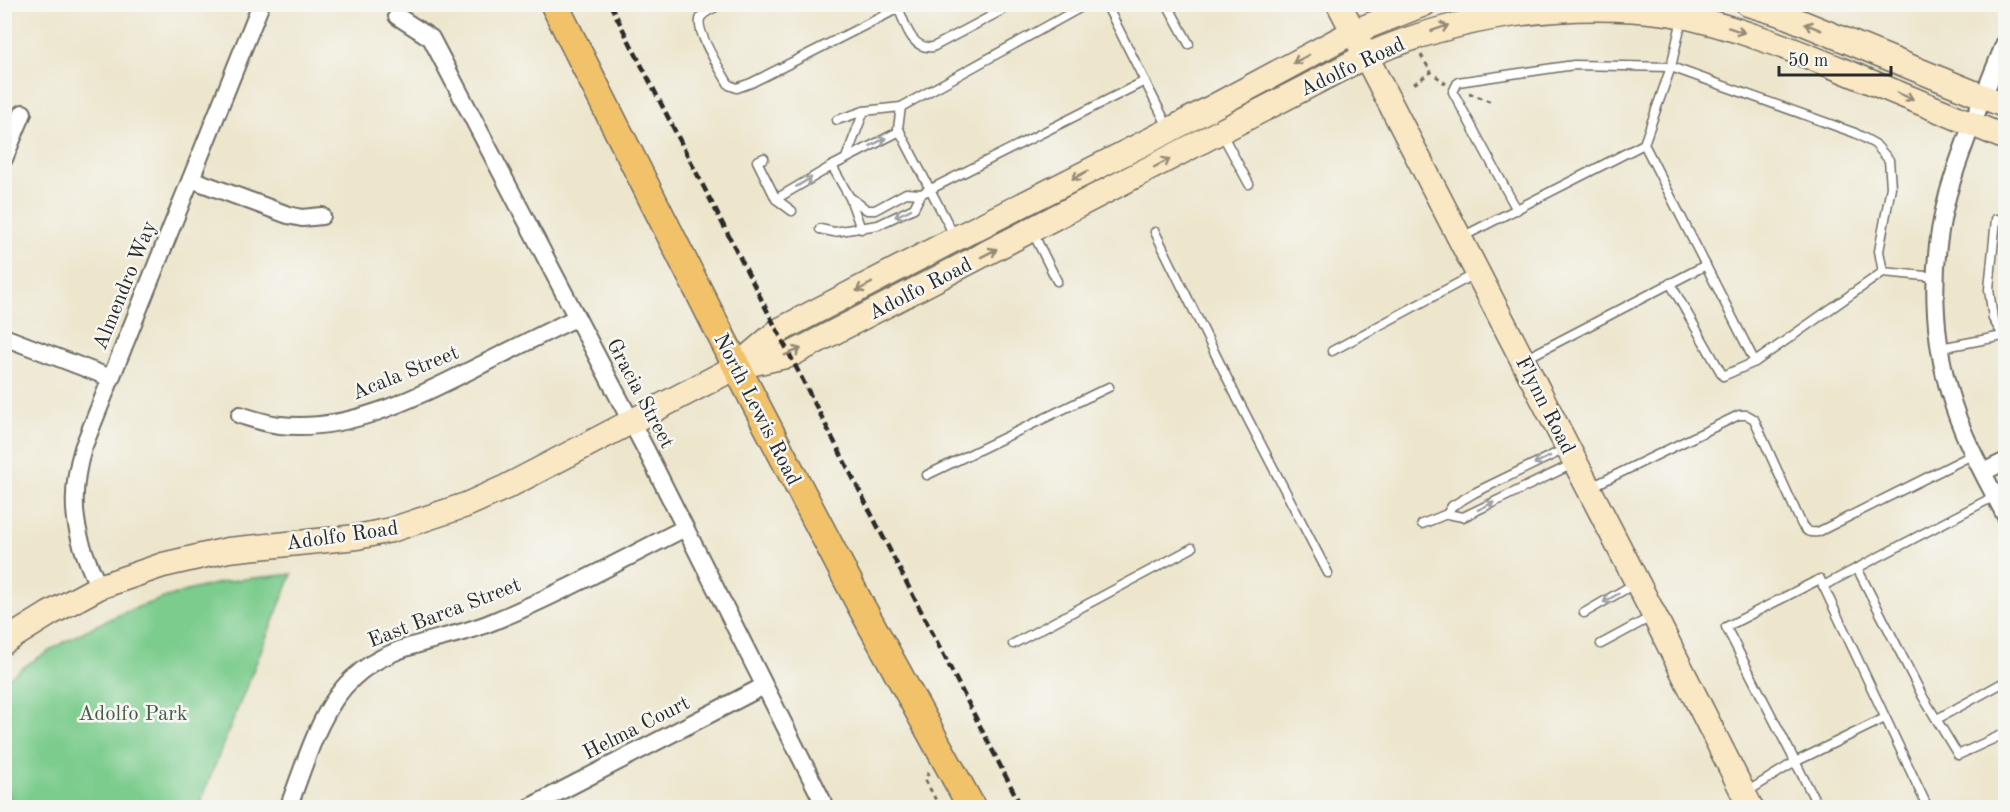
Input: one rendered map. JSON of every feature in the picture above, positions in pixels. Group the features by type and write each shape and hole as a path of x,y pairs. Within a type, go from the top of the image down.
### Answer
{"main road":[{"name":"North Lewis Road","path":"554,4 736,367 861,606 972,807"},
{"name":"Flynn Road","path":"1339,4 1748,800"},
{"name":"Adolfo Road","path":"4,642 99,587 163,566 228,550 357,537 423,521 466,506 736,367 778,331 1170,130 1353,32 1424,4"},
{"path":"1748,4 1781,14 1995,101"},
{"name":"Adolfo Road","path":"736,367 790,355 1366,56 1396,43 1453,24 1524,11 1596,7 1683,16 1713,23 1767,40 2006,138"}],"street":[{"name":"Almendro Way","path":"99,587 85,558 75,521 74,493 78,464 261,4"},
{"name":"Gracia Street","path":"397,16 431,38 631,422 826,807"},
{"path":"2006,40 1995,101 1973,124 1948,193 1940,229 1935,301 1940,348 1948,389 1962,430 2006,517"},
{"path":"4,159 23,113"},
{"path":"191,179 288,216 302,218 322,216"},
{"name":"Acala Street","path":"240,415 279,425 303,426 332,423 366,415 438,386 576,318"},
{"path":"4,337 111,378"},
{"path":"1983,472 2006,461"},
{"name":"East Barca Street","path":"288,807 327,712 342,689 362,669 405,647 492,622 685,528"},
{"name":"Helma Court","path":"528,807 764,686"}],"lane":[{"path":"721,4 702,15 699,23 701,34 729,85 737,88 751,83 898,6 912,39 918,46 926,48 933,47 1014,4"},
{"path":"837,120 864,111 901,108 1087,4"},
{"path":"1106,4 1170,130"},
{"path":"1167,4 1189,44"},
{"path":"1460,238 1644,144 1671,67 1683,16"},
{"path":"1517,210 1453,92 1458,82 1574,65 1671,67 1855,133 1875,144 1889,160 1891,187 1879,251 1883,272"},
{"path":"850,198 867,210 875,210 906,193 925,192 1144,81"},
{"path":"901,108 900,131 925,192 955,239"},
{"path":"846,158 864,111"},
{"path":"776,199 846,158 900,131"},
{"path":"1221,132 1249,184"},
{"path":"1644,144 1755,362"},
{"path":"764,158 757,161 776,199 792,211"},
{"path":"832,166 850,198 861,229"},
{"path":"820,229 834,232 878,225 914,208 925,192"},
{"path":"1940,348 2004,338 1992,320 1989,289 1996,219"},
{"path":"1032,231 1057,281"},
{"path":"1155,232 1238,400 1328,573"},
{"path":"1523,360 1706,265"},
{"path":"1332,351 1478,272"},
{"path":"1670,283 1723,376 1755,362 1883,272 1936,277"},
{"path":"927,475 1109,387"},
{"path":"1589,489 1739,415 1748,415 1754,419 1802,525 1807,531 1818,532 1974,454"},
{"path":"1447,514 1452,506 1474,493 1572,455"},
{"path":"1422,524 1447,514 1463,518 1572,455"},
{"path":"1823,586 1995,496"},
{"path":"1013,644 1192,549"},
{"path":"1857,568 1958,754 2006,733"},
{"path":"1818,807 1726,627 1820,579 1928,807"},
{"path":"1584,613 1637,582"},
{"path":"1601,644 1654,615"},
{"path":"1937,719 2006,681"},
{"path":"1748,800 1795,762 1885,718"}],"path":[{"path":"1421,55 1431,72"}],"green space":[{"name":"Adolfo Park","path":"292,574 198,807 18,807 10,798 5,785 5,680 56,647 109,619 166,597 224,582"}],"railway":[{"path":"610,4 1022,808"}]}
